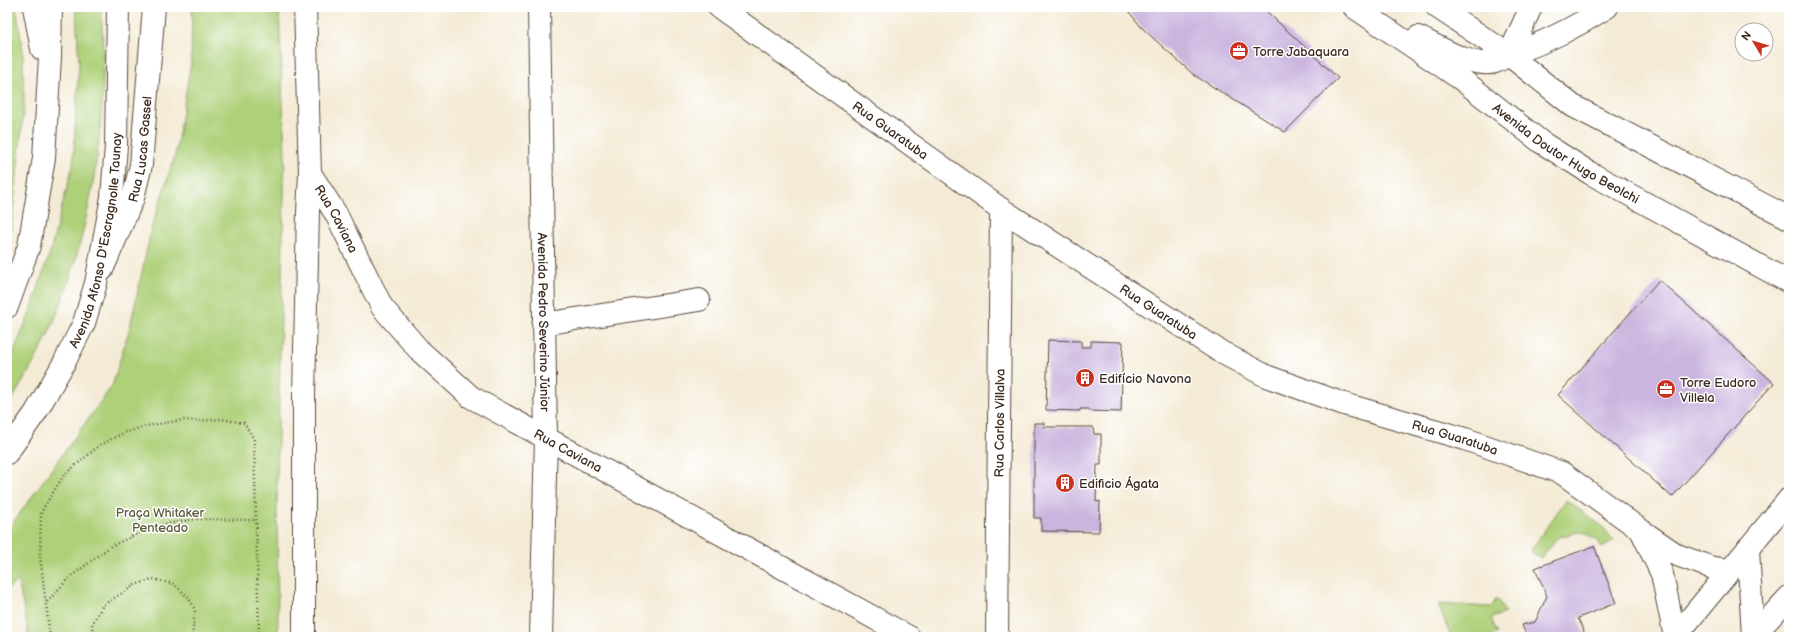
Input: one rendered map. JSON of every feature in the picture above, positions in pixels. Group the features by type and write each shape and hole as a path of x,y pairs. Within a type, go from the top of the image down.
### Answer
{"main road":[{"path":"34,7 48,80"},
{"path":"7,307 29,246 44,158 51,7"},
{"name":"Avenida Afonso D'Escragnolle Taunay","path":"7,453 36,412 64,363 84,323 96,283 112,196 116,146 118,7"},
{"name":"Rua Lucas Gassel","path":"96,283 133,198 141,165 154,7"},
{"path":"304,7 310,173 304,388 304,637"},
{"name":"Avenida Pedro Severino Júnior","path":"539,7 546,438 541,637"},
{"name":"Rua Guaratuba","path":"719,7 1001,209 1221,352 1266,376 1344,404 1465,439 1562,473 1678,555 1713,568 1731,570"},
{"name":"Avenida Doutor Hugo Beolchi","path":"1354,7 1461,79 1541,142 1590,173 1789,282"},
{"path":"1358,7 1472,62 1484,64 1495,62 1509,55 1538,45 1565,32 1606,7"},
{"path":"1437,7 1509,55 1573,106 1789,218"},
{"path":"1509,55 1531,7"},
{"name":"Rua Caviana","path":"310,173 336,214 382,307 419,350 471,397 909,637"},
{"name":"Rua Carlos Villalva","path":"997,637 1001,209"},
{"path":"544,324 699,300"},
{"path":"1675,637 1789,499"},
{"name":"Rua Guaratuba","path":"1642,531 1662,574 1675,637"},
{"path":"1748,548 1752,637"},
{"path":"1752,637 1789,597"}],"path":[{"path":"50,637 40,556 41,512 64,475 100,445 123,433 146,426 183,420 198,421 221,419 244,423 254,439 259,637"},
{"path":"46,603 68,578 111,546 155,526 195,519 256,520"},
{"path":"93,637 92,624 103,605 136,585 153,579 174,584 189,598 195,610 192,637"}],"green space":[{"path":"7,7 16,7 23,51 24,107 11,231 7,244"},
{"path":"76,7 101,7 103,82 97,159 82,234 72,271 60,306 36,358 7,408 7,368 31,310 50,252 73,165 79,65"},
{"name":"Praça Whitaker Penteado","path":"192,7 279,7 285,155 277,480 278,637 29,637 18,580 7,590 7,531 112,386 130,327 152,226 175,155 191,63"},
{"path":"1566,500 1602,526 1614,541 1602,548 1598,541 1583,532 1577,532 1557,538 1541,558 1530,551"},
{"path":"1497,598 1505,613 1491,618 1497,633 1487,637 1451,637 1438,604 1491,607"}],"building":[{"name":"Torre Jabaquara","path":"1125,7 1262,7 1338,78 1285,132 1194,75 1142,28"},
{"name":"Torre Eudoro Villela","path":"1659,280 1774,383 1672,497 1558,395"},
{"name":"Edifício Navona","path":"1048,340 1081,341 1081,347 1091,347 1091,341 1123,342 1121,412 1089,411 1089,409 1080,409 1080,411 1046,410"},
{"name":"Edificio Ágata","path":"1034,423 1044,423 1044,427 1093,427 1094,434 1101,434 1101,465 1097,465 1096,502 1100,501 1099,532 1041,531 1041,518 1034,518"},
{"path":"1594,546 1616,603 1578,618 1586,637 1527,637 1522,625 1535,622 1547,596 1535,568"}],"place":[{"name":"Torre Jabaquara","path":"1239,51"},
{"name":"Edifício Navona","path":"1085,378"},
{"name":"Torre Eudoro Villela","path":"1666,389"},
{"name":"Edificio Ágata","path":"1065,483"}]}
